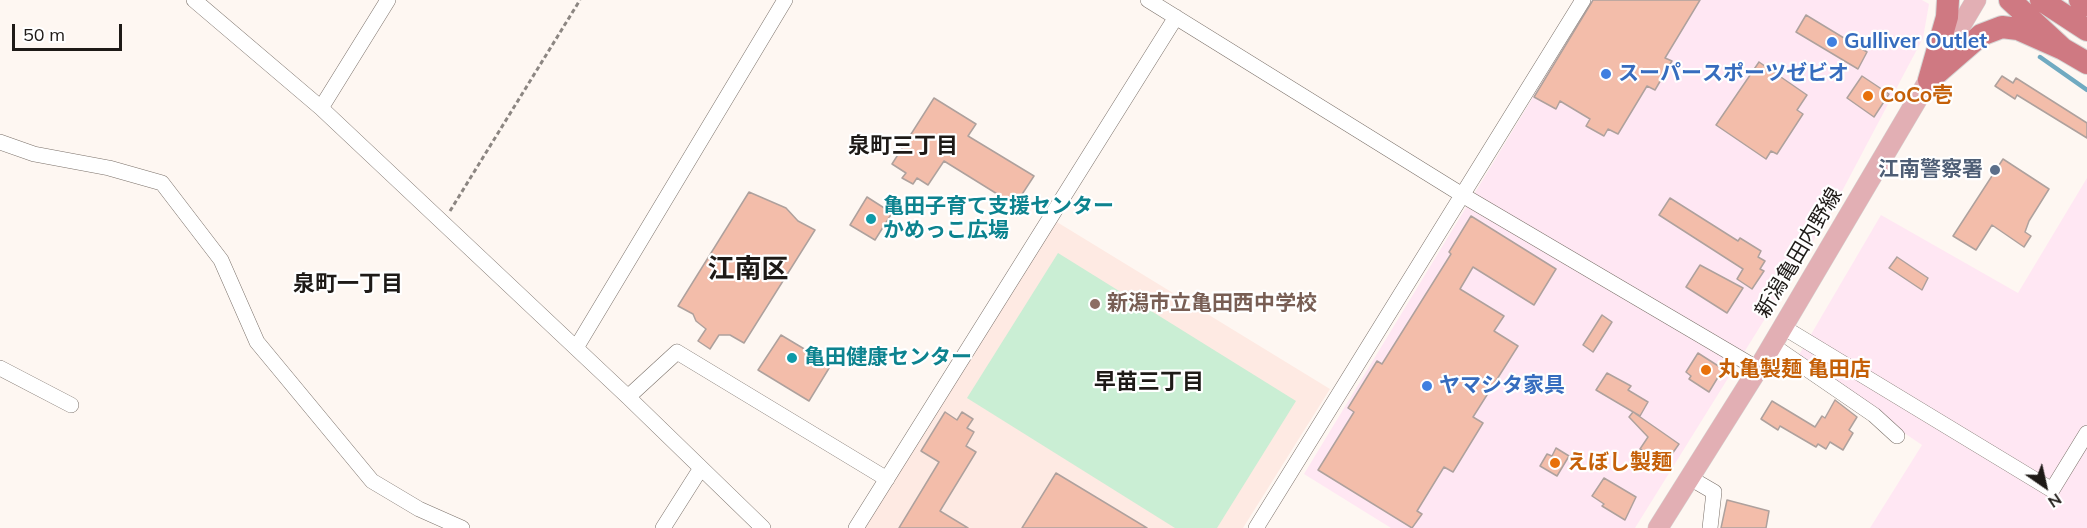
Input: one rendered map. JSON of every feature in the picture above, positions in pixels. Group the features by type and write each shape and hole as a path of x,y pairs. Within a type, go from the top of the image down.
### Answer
{"highway":[{"path":"1929,80 1947,17 1948,0"},
{"path":"2010,0 2063,49"},
{"path":"2040,0 2087,30"},
{"path":"2080,0 2087,5"},
{"path":"1929,80 1981,35 2002,27 2018,29 2063,49 2087,63"}],"main road":[{"name":"新潟亀田内野線","path":"1658,528 1758,369 1976,0"}],"street":[{"path":"194,0 321,108 628,397 763,528"},
{"path":"321,108 388,0"},
{"path":"576,348 785,0"},
{"path":"1148,0 1464,196 1758,369"},
{"path":"1256,528 1464,196 1583,0"},
{"path":"856,528 1176,17"},
{"path":"0,142 34,154 109,168 162,183 221,260 257,342 372,481 419,509 457,527"},
{"path":"1783,327 2052,490 2087,433"},
{"path":"1772,345 1874,415 1897,436"},
{"path":"628,397 677,352 886,479"},
{"path":"0,368 71,405"},
{"path":"663,528 700,468"},
{"path":"1690,478 1714,492 1710,528"}],"path":[{"path":"444,223 580,0"}],"shaded area":[{"path":"1592,0 1922,0 1929,4 1923,38 1830,214 1635,528 1391,528 1304,474"},
{"path":"2087,178 2087,528 1870,528 1922,445 1796,360 1881,215 2018,293"},
{"name":"新潟市立亀田西中学校","path":"1052,219 1330,389 1243,528 863,528"}],"green space":[{"path":"1058,253 1296,401 1217,528 1175,528 967,398"}],"building":[{"name":"スーパースポーツゼビオ","path":"1593,0 1700,0 1665,58 1672,61 1655,90 1647,86 1618,134 1608,129 1604,136 1586,126 1590,119 1560,101 1556,109 1534,97"},
{"name":"Gulliver Outlet","path":"1806,15 1867,52 1858,69 1796,32"},
{"path":"1759,62 1807,95 1797,110 1803,114 1777,154 1771,151 1766,159 1716,125"},
{"name":"CoCo壱","path":"1862,76 1889,94 1874,117 1847,98"},
{"path":"2002,76 2013,83 2016,78 2087,123 2087,138 2017,95 2015,99 1995,86"},
{"path":"934,98 976,124 968,136 1034,176 1015,205 944,161 928,185 917,178 913,184 902,178 906,173 892,164"},
{"path":"2003,159 2049,189 2029,221 2025,232 2031,236 2024,247 1992,225 1976,250 1953,236"},
{"path":"749,192 786,208 798,221 815,230 744,343 730,335 719,335 710,349 698,341 706,329 696,321 693,314 678,306"},
{"name":"亀田子育て支援センター かめっこ広場","path":"867,197 892,213 875,240 850,225"},
{"path":"1670,198 1738,241 1740,238 1761,251 1758,257 1765,261 1760,269 1764,271 1752,289 1737,279 1743,269 1659,215"},
{"name":"ヤマシタ家具","path":"1471,216 1556,269 1534,305 1473,267 1460,289 1504,316 1494,331 1518,346 1473,417 1483,423 1453,472 1444,467 1417,511 1422,514 1412,528 1318,470 1354,412 1348,408 1377,361 1382,364 1451,254 1449,252"},
{"path":"1897,257 1928,278 1922,290 1889,268"},
{"path":"1700,265 1743,288 1727,313 1686,287"},
{"path":"1602,315 1612,322 1593,352 1583,345"},
{"name":"亀田健康センター","path":"781,335 831,365 809,401 758,370"},
{"path":"1698,353 1723,369 1709,392 1689,379 1691,376 1686,372"},
{"path":"1607,373 1631,386 1628,390 1648,402 1640,416 1596,390"},
{"path":"1835,400 1857,417 1849,430 1853,433 1843,450 1830,442 1826,449 1818,444 1816,447 1780,426 1778,430 1761,419 1772,401 1815,427 1822,416 1825,418"},
{"path":"945,412 957,420 962,412 973,419 967,428 974,432 966,446 976,452 940,511 968,528 899,528 939,462 921,451"},
{"path":"1633,412 1679,444 1665,464 1640,449 1648,437 1629,417"},
{"path":"1556,448 1569,456 1557,476 1540,466 1547,454 1552,456"},
{"path":"1056,473 1147,528 1022,528"},
{"path":"1604,478 1636,497 1625,520 1602,506 1604,504 1592,496"},
{"path":"1727,500 1769,511 1766,528 1721,528"}],"waterway":[{"path":"2040,57 2087,90"}],"place":[{"name":"Gulliver Outlet","path":"1832,42"},
{"name":"スーパースポーツゼビオ","path":"1606,74"},
{"name":"CoCo壱","path":"1868,96"},
{"name":"江南警察署","path":"1995,170"},
{"name":"亀田子育て支援センター かめっこ広場","path":"871,219"},
{"name":"新潟市立亀田西中学校","path":"1095,304"},
{"name":"亀田健康センター","path":"792,358"},
{"name":"丸亀製麺 亀田店","path":"1706,370"},
{"name":"ヤマシタ家具","path":"1427,386"},
{"name":"えぼし製麺","path":"1555,463"}],"district":[{"name":"泉町三丁目","path":"903,146"},
{"name":"江南区","path":"748,270"},
{"name":"泉町一丁目","path":"348,284"},
{"name":"早苗三丁目","path":"1149,382"}]}
